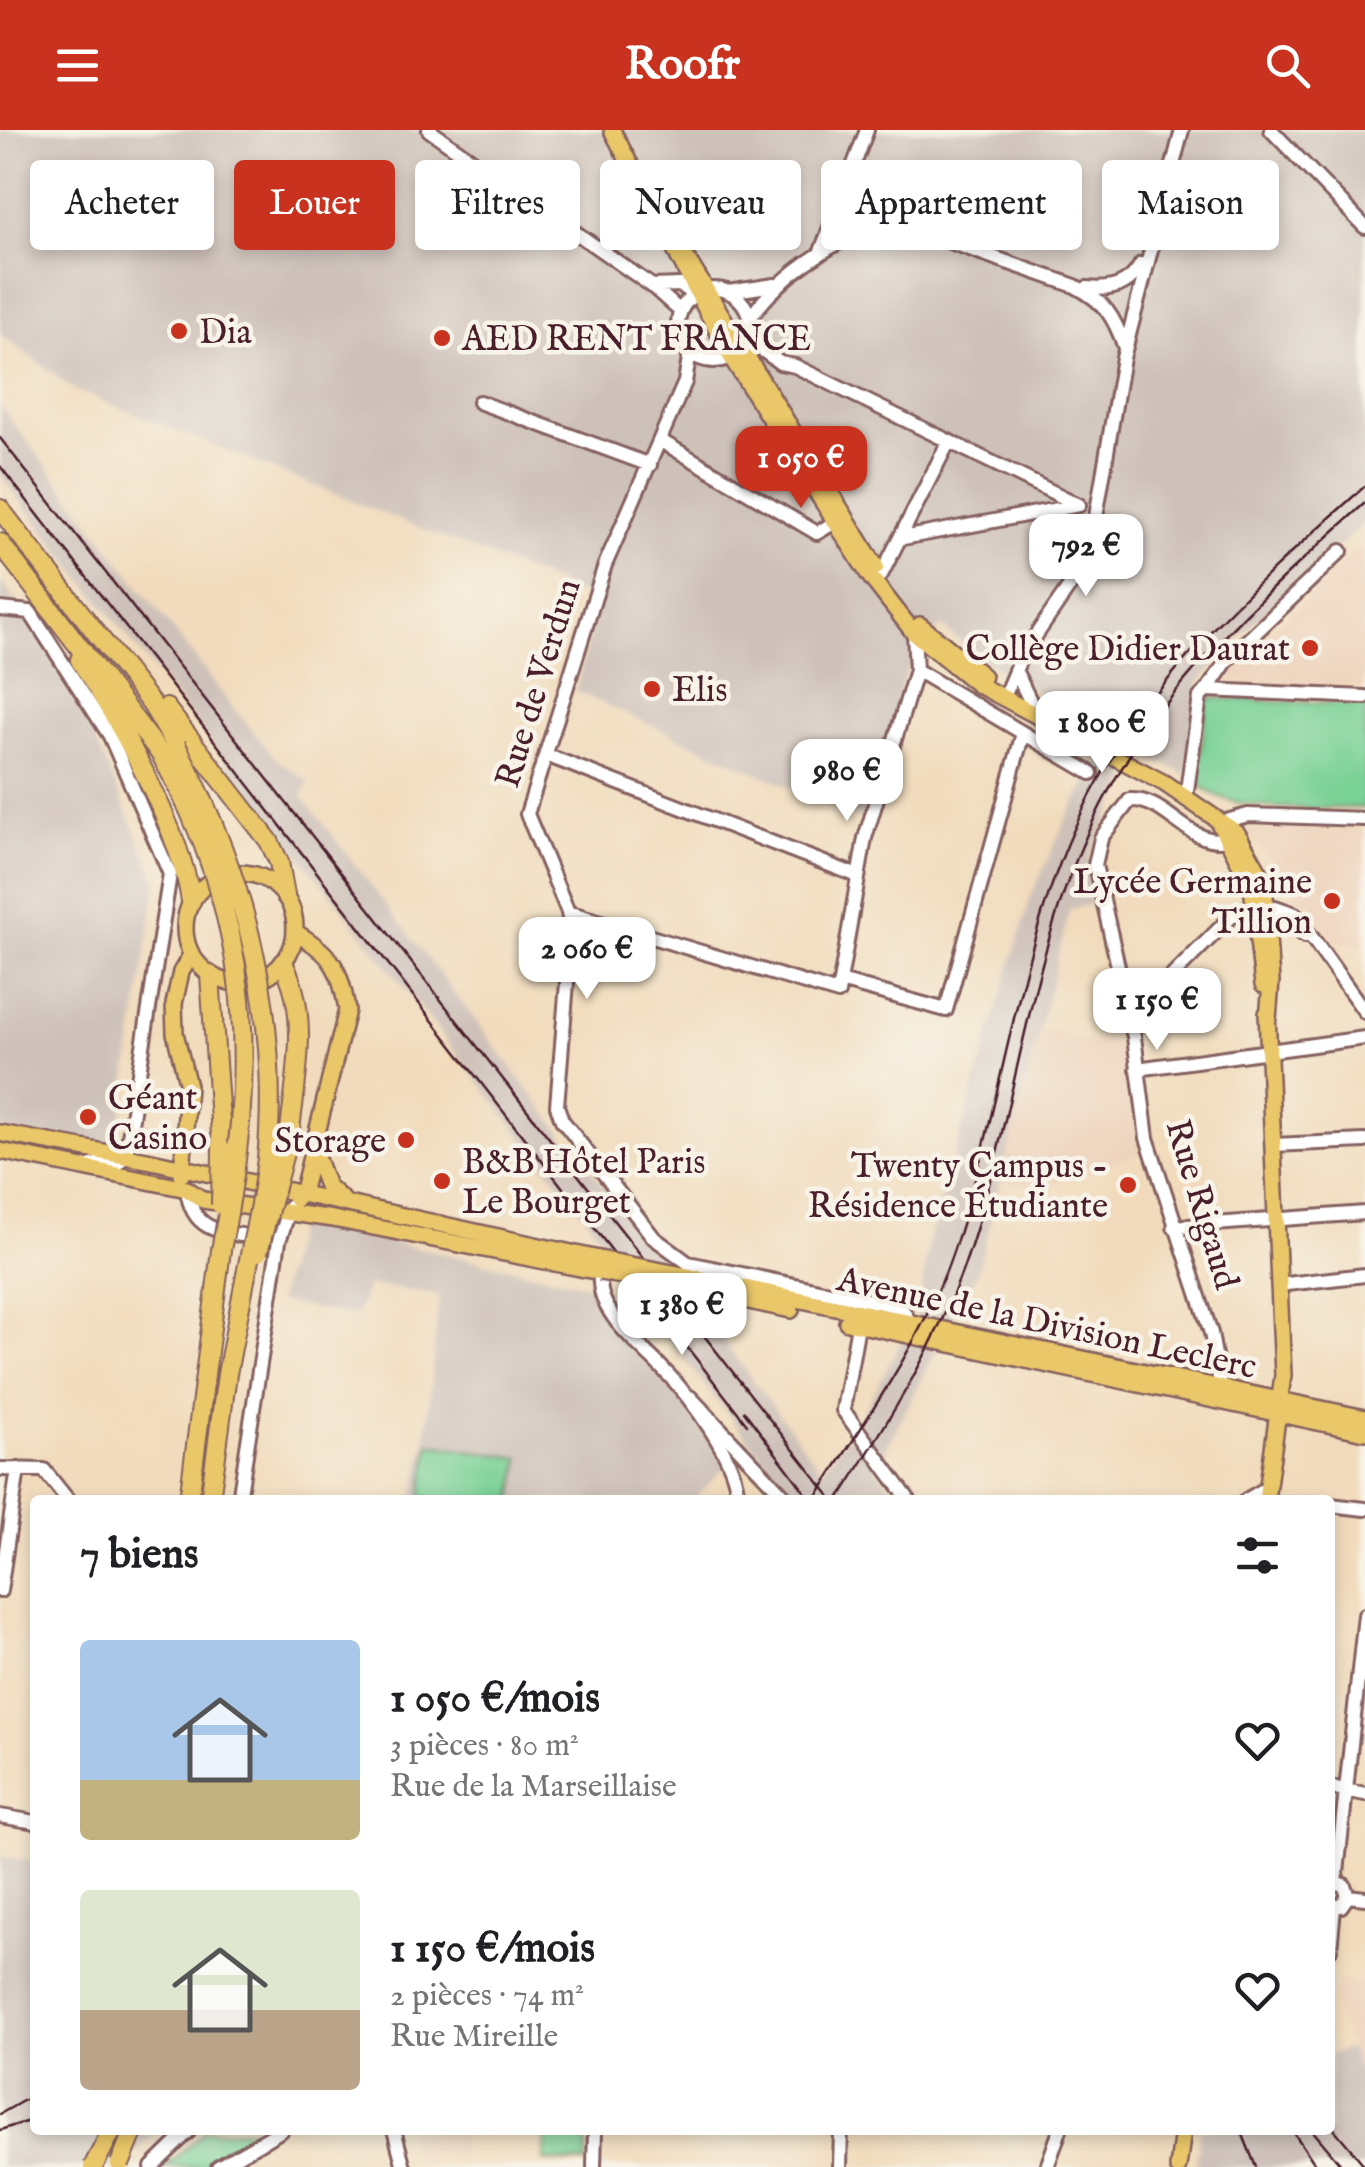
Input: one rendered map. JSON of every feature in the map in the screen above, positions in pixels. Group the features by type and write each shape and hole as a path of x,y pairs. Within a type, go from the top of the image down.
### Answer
{"highway":[{"path":"0,509 152,705 219,883 243,990 246,1068 242,1129 215,1291 190,1495"},
{"path":"0,543 82,651 168,749 224,845 262,976 270,1071 269,1135 227,1374 211,1495"},
{"path":"82,651 80,660 144,776 188,876 191,901"},
{"path":"152,705 163,705 269,841 280,862 285,895"},
{"path":"246,1275 264,1242 290,1130 299,1054 298,1013 283,963"},
{"path":"210,975 222,1125 222,1250"},
{"path":"93,2167 109,2135"},
{"path":"119,2166 132,2135"}],"main road":[{"path":"612,130 700,292 756,373 881,575 920,625 1004,696"},
{"path":"740,348 835,522 914,633 945,662 1186,798 1237,833 1264,880 1262,911 1280,1328 1280,1408 1269,1495"},
{"path":"1219,823 1262,911"},
{"path":"228,873 260,876 285,895 296,932 283,963 257,981 240,984 210,975 191,955 185,918 201,888 228,873"},
{"path":"294,1203 314,1148 347,1010 342,981 326,950 296,932"},
{"path":"187,1189 179,1167 188,1086 175,1033 174,1004 191,955"},
{"path":"0,1133 179,1167 294,1203 599,1266"},
{"path":"314,1148 326,1186 347,1203"},
{"path":"0,1151 187,1189 203,1200 241,1206 347,1203 599,1266"},
{"name":"Avenue de la Division Leclerc","path":"599,1266 910,1324 1221,1389 1365,1432"},
{"name":"Avenue de la Division Leclerc","path":"678,1280 858,1324 1280,1408 1365,1418"},
{"path":"1178,2167 1182,2135"}],"street":[{"path":"429,130 652,286 680,312"},
{"path":"856,160 867,130"},
{"path":"1174,160 1182,130"},
{"path":"1271,130 1365,227"},
{"path":"820,254 822,250"},
{"path":"740,348 750,318 775,285 828,250"},
{"path":"972,250 1074,286 1106,290 1136,274 1148,250"},
{"path":"1004,696 1015,670 1088,558 1125,348 1149,250"},
{"path":"652,286 680,284 700,292 728,292 775,285"},
{"path":"1074,286 1110,309 1125,348"},
{"path":"700,292 680,312 678,333 690,352 709,361 740,348 795,366 1079,505 902,538"},
{"path":"728,292 745,307 750,318"},
{"name":"Rue de Verdun","path":"690,352 685,382 605,565 527,814 568,912 569,970 557,1092 562,1120 654,1238 672,1254 688,1263 901,1308 910,1324"},
{"name":"Rue de Verdun","path":"685,382 709,361"},
{"path":"756,373 780,363"},
{"path":"479,402 650,466"},
{"path":"661,440 816,533 835,522"},
{"path":"881,575 949,441"},
{"path":"1186,798 1200,697 1228,659 1341,551"},
{"path":"0,608 30,612 59,653 110,736 170,874 126,1156 117,1165 104,1162 84,1167"},
{"path":"839,987 858,876 916,670 914,633"},
{"path":"916,670 945,662"},
{"path":"916,670 1091,773"},
{"path":"1015,670 1037,716"},
{"path":"1207,690 1365,697"},
{"path":"568,912 839,987 946,1010 1023,733"},
{"path":"546,755 858,876"},
{"name":"Rue Rigaud","path":"1221,1389 1212,1333 1146,1138 1130,1018 1095,866 1100,838 1118,809 1136,799 1210,841 1227,839"},
{"path":"1219,823 1248,815 1365,819"},
{"path":"1130,1018 1142,1001 1233,915 1275,907 1295,914 1311,940 1359,993 1365,1012"},
{"path":"1137,1069 1365,1038"},
{"path":"1273,1145 1365,1141"},
{"path":"187,1189 196,1218 205,1229 279,1241"},
{"path":"240,1495 279,1241 294,1203"},
{"path":"1174,1227 1365,1212"},
{"path":"599,1266 600,1290 609,1310 677,1386 734,1468 737,1495"},
{"path":"1278,1285 1365,1275"},
{"path":"858,1324 843,1410 905,1495"},
{"path":"677,1386 704,1407 783,1495"},
{"path":"0,1469 44,1470 64,1495"},
{"path":"0,1590 18,1469"},
{"path":"1335,1506 1365,1509"},
{"path":"1335,1870 1365,1616"},
{"path":"1335,1788 1365,1794"},
{"path":"0,1816 30,1821"},
{"path":"1335,1883 1344,1885 1348,1896"},
{"path":"1348,1896 1365,1898"},
{"path":"1335,1907 1342,1906 1348,1896"},
{"path":"152,2167 185,2135"},
{"path":"218,2167 274,2135"},
{"path":"395,2135 404,2167"},
{"path":"594,2167 595,2135"},
{"path":"840,2167 841,2135"},
{"path":"1047,2167 1058,2135"},
{"path":"254,2148 255,2167"}],"shaded area":[{"path":"0,130 1365,130 1365,523 1245,631 1199,682 1186,774 1141,754 1089,856 1098,903 1070,909 978,1270 876,1468 897,1495 792,1495 665,1335 659,1339 617,1299 621,1287 643,1290 0,475 0,406 235,710 277,760 309,782 302,796 822,1470 859,1420 920,1306 928,1244 1031,896 1067,817 1114,737 985,661 941,626 904,676 865,821 575,691 599,600 75,390 0,334"},
{"name":"Collège Didier Daurat","path":"1355,552 1365,552 1365,687 1219,682"},
{"path":"0,581 26,615 81,708 157,880 117,1145 0,1131"},
{"name":"Lycée Germaine Tillion","path":"1251,824 1365,829 1365,944 1331,944 1247,831"},
{"path":"1039,1030 1129,1048 1143,1152 1041,1188 1002,1181"},
{"path":"297,1222 592,1286 618,1330 688,1408 726,1466 698,1495 414,1495 425,1446 439,1295 368,1285 355,1316 278,1302"},
{"path":"0,1856 30,1861 30,2135 153,2135 116,2167 0,2167"},
{"path":"1337,1980 1365,1983 1363,2084 1335,2008"},
{"path":"1349,2048 1365,2083 1365,2167 1196,2167 1199,2135 1335,2135 1335,2053"},
{"path":"406,2135 463,2135 462,2156 412,2154"}],"green space":[{"path":"1211,698 1365,705 1365,808 1276,808 1212,794 1198,783 1206,703"},
{"path":"430,1444 520,1458 514,1495 422,1495"},
{"path":"200,2135 261,2135 209,2167 165,2167"},
{"path":"546,2135 587,2135 586,2163 544,2161"}],"tram line":[{"path":"841,1495 913,1378 959,1280 987,1190 1058,910 1102,803 1127,759 1187,678 1254,606 1365,503"}],"railway":[{"path":"0,438 829,1495"},
{"path":"0,466 747,1424"},
{"path":"818,1495 892,1378 941,1285 971,1195 1045,906 1090,796 1116,750 1179,667 1250,592 1365,486"},
{"path":"744,1411 807,1495"},
{"path":"0,2114 30,2097"},
{"path":"0,2130 30,2121"},
{"path":"1335,2130 1365,2166"},
{"path":"93,2167 131,2135"},
{"path":"1243,2135 1256,2167"},
{"path":"1295,2135 1317,2167"},
{"path":"1316,2135 1343,2167"}],"place":[{"name":"Dia","path":"179,331"},
{"name":"AED RENT FRANCE","path":"442,338"},
{"name":"Collège Didier Daurat","path":"1310,648"},
{"name":"Elis","path":"652,689"},
{"name":"Lycée Germaine Tillion","path":"1332,901"},
{"name":"Géant Casino","path":"88,1117"},
{"name":"Storage","path":"406,1140"},
{"name":"B&B Hôtel Paris Le Bourget","path":"442,1181"},
{"name":"Twenty Campus - Résidence Étudiante","path":"1128,1185"}]}
